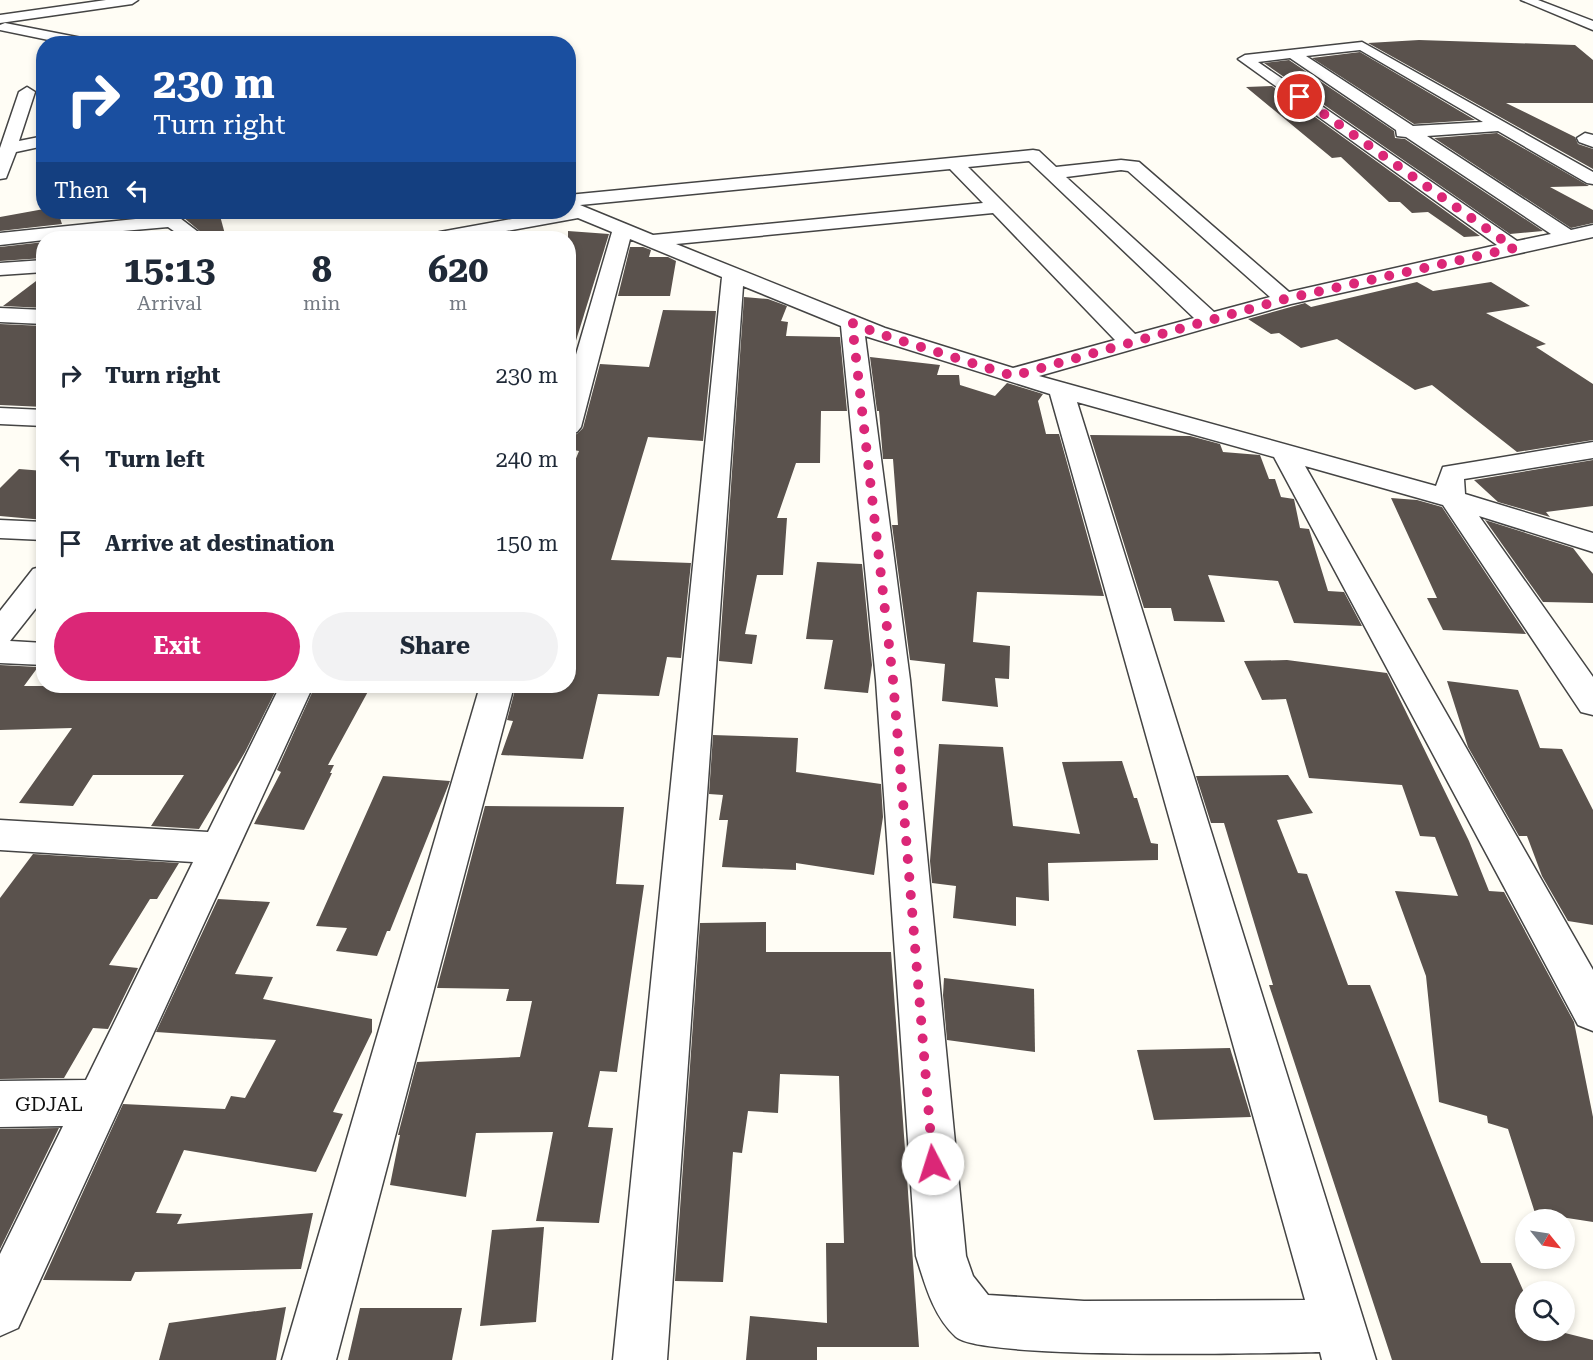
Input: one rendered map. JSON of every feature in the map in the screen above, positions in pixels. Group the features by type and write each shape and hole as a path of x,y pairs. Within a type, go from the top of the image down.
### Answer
{"street":[{"path":"0,19 83,4 132,0"},
{"path":"1527,0 1593,26"},
{"path":"0,26 51,36"},
{"path":"1514,248 1245,59 1362,46 1593,179"},
{"path":"1293,54 1568,237"},
{"path":"9,94 35,91"},
{"path":"0,174 35,91"},
{"path":"1354,135 1503,126"},
{"path":"1593,138 1585,138 1593,142"},
{"path":"10,148 36,143"},
{"path":"576,206 1032,155 1209,320"},
{"path":"954,163 1125,337"},
{"path":"1052,173 1133,166 1285,299"},
{"path":"652,241 998,207"},
{"path":"576,208 877,333 1013,376 1453,499 1593,543"},
{"path":"58,231 144,219"},
{"path":"170,219 186,231"},
{"path":"509,231 539,219"},
{"path":"576,398 623,229"},
{"path":"1013,376 1285,299 1593,231"},
{"path":"0,239 36,234"},
{"path":"0,269 36,267"},
{"path":"640,1360 733,275"},
{"path":"0,315 36,317"},
{"path":"852,323 893,680 941,1256 953,1292 975,1320 1344,1343 1061,389"},
{"path":"0,416 36,418"},
{"path":"1593,450 1452,473 1449,484 1453,499 1593,703"},
{"path":"1285,453 1593,1011"},
{"path":"0,529 36,531"},
{"path":"0,633 36,586"},
{"path":"0,652 36,654"},
{"path":"0,1310 293,693"},
{"path":"309,1360 495,693"},
{"path":"0,835 218,848"},
{"name":"GDJAL","path":"0,1104 98,1103"}],"building":[{"path":"1419,40 1575,45 1593,60 1593,103 1506,103 1575,137 1578,144 1593,149 1593,169 1368,43"},
{"path":"1360,52 1475,120 1414,124 1312,58"},
{"path":"1289,60 1394,131 1395,138 1405,139 1543,231 1510,234 1264,63"},
{"path":"1272,86 1480,236 1464,237 1428,212 1412,213 1400,202 1389,202 1341,157 1332,158 1246,87"},
{"path":"1497,133 1589,186 1550,187 1593,210 1593,223 1571,228 1434,138"},
{"path":"36,210 36,219 60,219 62,224 0,231 0,217"},
{"path":"185,219 221,219 224,231 200,231"},
{"path":"576,232 609,234 576,341"},
{"path":"36,243 36,259 0,261 0,247"},
{"path":"630,247 643,247 651,250 649,257 668,257 676,261 670,296 618,296"},
{"path":"36,281 36,308 3,306"},
{"path":"1417,282 1433,291 1491,282 1530,306 1486,313 1546,344 1536,347 1593,384 1593,440 1517,452 1432,385 1415,390 1337,339 1301,348 1279,333 1271,334 1248,319 1305,303 1311,307"},
{"path":"744,297 768,299 787,306 781,321 788,322 786,336 840,337 847,411 821,411 820,463 796,463 777,518 787,518 783,575 757,575 745,634 757,635 752,664 719,661"},
{"path":"663,310 716,311 703,441 648,437 611,560 691,563 681,658 667,657 659,696 598,694 583,759 501,755 513,721 507,720 514,693 576,693 576,458 579,451 576,450 576,434 583,428 600,364 649,367"},
{"path":"0,324 36,326 36,407 0,405"},
{"path":"870,357 940,365 937,375 959,375 960,385 995,396 1007,383 1043,394 1038,401 1046,434 1059,434 1104,596 977,592 973,642 1010,646 1009,679 995,678 998,707 942,701 945,664 910,660 892,525 898,525 893,459 883,459 879,411 877,411"},
{"path":"1090,435 1190,436 1220,444 1223,452 1260,455 1269,479 1275,479 1281,497 1294,499 1300,528 1309,529 1328,591 1344,592 1362,626 1294,623 1278,581 1208,575 1225,622 1174,621 1171,608 1144,608"},
{"path":"1593,460 1593,506 1546,512 1550,517 1498,502 1474,480"},
{"path":"19,469 36,470 36,519 0,516 0,488"},
{"path":"1391,498 1417,500 1442,507 1526,634 1443,630 1427,598 1437,598"},
{"path":"1485,520 1573,548 1593,574 1593,603 1543,602"},
{"path":"817,562 862,564 872,665 868,693 824,689 833,640 806,639"},
{"path":"1287,660 1387,673 1469,841 1489,891 1504,892 1574,1022 1593,1117 1593,1222 1575,1219 1575,1209 1534,1209 1508,1129 1488,1123 1487,1116 1439,1102 1426,976 1395,891 1458,896 1435,837 1420,836 1402,785 1309,778 1286,699 1262,700 1244,661"},
{"path":"0,665 36,667 24,686 36,686 36,693 274,693 245,752 199,829 151,826 184,775 93,775 73,806 19,803 72,728 0,730"},
{"path":"1447,681 1518,690 1540,748 1562,749 1593,810 1593,925 1568,921 1542,876 1527,836 1519,836 1468,747"},
{"path":"312,693 367,693 328,765 334,765 330,773 332,773 304,830 254,824 281,772 277,770"},
{"path":"713,735 798,738 796,772 881,784 883,817 874,875 796,863 796,870 722,867 728,820 719,820 723,795 709,794"},
{"path":"939,744 1003,747 1013,826 1080,834 1062,762 1122,761 1134,798 1137,798 1151,843 1158,844 1158,860 1048,863 1049,901 1016,897 1016,926 953,918 956,886 932,883 930,861"},
{"path":"1288,775 1313,813 1277,820 1298,873 1307,874 1348,985 1370,985 1481,1263 1511,1263 1519,1281 1515,1281 1515,1341 1575,1341 1575,1336 1593,1340 1593,1360 1392,1360 1269,985 1273,985 1224,823 1211,823 1196,776"},
{"path":"383,776 450,781 390,931 387,931 377,956 336,951 347,928 316,926"},
{"path":"485,806 624,807 616,884 644,885 617,1072 600,1071 588,1127 613,1128 599,1223 536,1221 553,1132 476,1133 466,1197 390,1185 400,1135 398,1135 417,1062 520,1057 532,1001 506,1001 509,989 437,988"},
{"path":"33,854 179,863 157,899 150,899 109,965 138,968 108,1029 93,1028 64,1078 0,1079 0,898"},
{"path":"218,899 270,902 235,974 273,977 263,999 372,1019 372,1032 333,1112 343,1114 316,1172 184,1150 156,1213 182,1214 177,1224 313,1213 301,1269 135,1272 131,1281 43,1280 123,1104 225,1109 231,1096 245,1098 276,1040 156,1032"},
{"path":"766,922 766,952 891,952 919,1347 817,1347 817,1360 746,1360 750,1316 827,1323 826,1243 844,1243 839,1076 780,1074 778,1113 748,1111 742,1153 733,1152 723,1282 675,1281 700,923"},
{"path":"944,978 1034,989 1035,1052 947,1040 943,995"},
{"path":"1230,1048 1251,1117 1154,1120 1137,1050"},
{"path":"59,1128 0,1249 0,1129"},
{"path":"544,1227 536,1322 480,1326 492,1230"},
{"path":"286,1307 276,1360 159,1360 169,1323"},
{"path":"360,1308 462,1308 452,1360 348,1360"}],"route":[{"path":"933,1164 893,680 852,323 1013,376 1285,299 1514,248 1300,97"}]}
